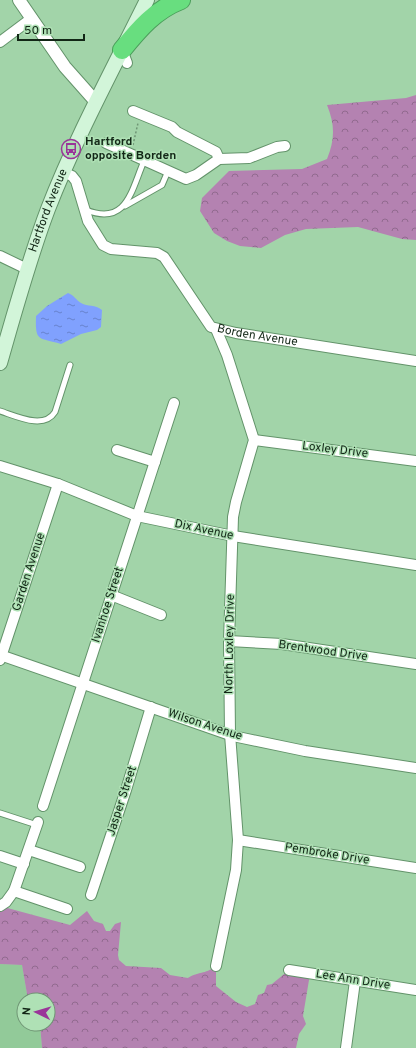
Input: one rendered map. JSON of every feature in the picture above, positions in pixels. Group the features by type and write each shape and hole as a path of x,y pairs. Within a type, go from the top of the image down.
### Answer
{"highway":[{"path":"124,56 150,18 163,9 181,0"}],"main road":[{"name":"Hartford Avenue","path":"0,363 27,269 48,209 63,172 96,102 124,56 147,0"}],"street":[{"path":"19,0 73,78 96,102"},
{"path":"0,42 32,18"},
{"path":"137,113 172,127 177,132 216,152 219,159"},
{"path":"106,143 186,179 196,175 219,159 249,158 277,147 285,146"},
{"name":"Borden Avenue","path":"63,172 72,176 76,181 92,230 103,245 111,249 158,253 164,257 207,322 216,329 416,361"},
{"path":"0,256 27,269"},
{"path":"216,329 254,440"},
{"name":"Ivanhoe Street","path":"43,806 174,403"},
{"name":"Loxley Drive","path":"254,440 416,462"},
{"name":"North Loxley Drive","path":"216,966 236,870 238,840 230,734 229,641 233,536 236,502 254,440"},
{"path":"117,450 155,462"},
{"name":"Dix Avenue","path":"0,466 58,484 137,516 233,536 416,564"},
{"name":"Garden Avenue","path":"0,657 58,484"},
{"path":"111,595 161,615"},
{"name":"Brentwood Drive","path":"229,641 282,644 416,664"},
{"name":"Wilson Avenue","path":"0,657 230,734 304,751 416,768"},
{"name":"Jasper Street","path":"91,895 126,790 151,707"},
{"path":"0,906 6,902 14,890 37,823"},
{"name":"Pembroke Drive","path":"238,840 416,868"},
{"path":"29,850 80,867"},
{"path":"0,856 24,864"},
{"path":"14,890 67,909"},
{"name":"Lee Ann Drive","path":"289,970 416,990"},
{"path":"346,1048 355,981"}],"lane":[{"path":"125,206 144,161"},
{"path":"85,210 94,213 106,214 117,212 162,185 168,171"},
{"path":"0,411 36,421 46,421 51,418 55,412 70,365"},
{"path":"0,813 37,823"}],"path":[{"path":"129,154 137,113"}],"shaded area":[{"path":"0,964 22,965 27,992 16,992 16,1032 41,1032 42,1048 0,1048"}],"green space":[{"path":"416,95 416,240 402,239 358,227 306,229 285,235 261,248 240,246 227,241 214,233 200,211 202,198 229,171 302,169 327,159 332,145 333,126 327,105 406,98"},
{"path":"0,906 70,925 87,911 94,921 103,924 106,931 110,931 115,924 121,922 118,955 119,960 126,966 161,968 170,975 188,978 195,974 208,971 216,966 216,986 236,1002 247,1007 255,1004 258,995 264,993 267,985 272,984 289,970 310,974 303,1016 306,1024 299,1034 296,1048 42,1048 41,1032 56,1032 56,992 27,992 22,965 0,964"}],"water":[{"path":"68,293 81,303 97,307 102,310 101,327 97,330 81,334 61,344 40,338 36,331 36,316 47,306"}],"place":[{"name":"Hartford opposite Borden","path":"71,149"}]}
